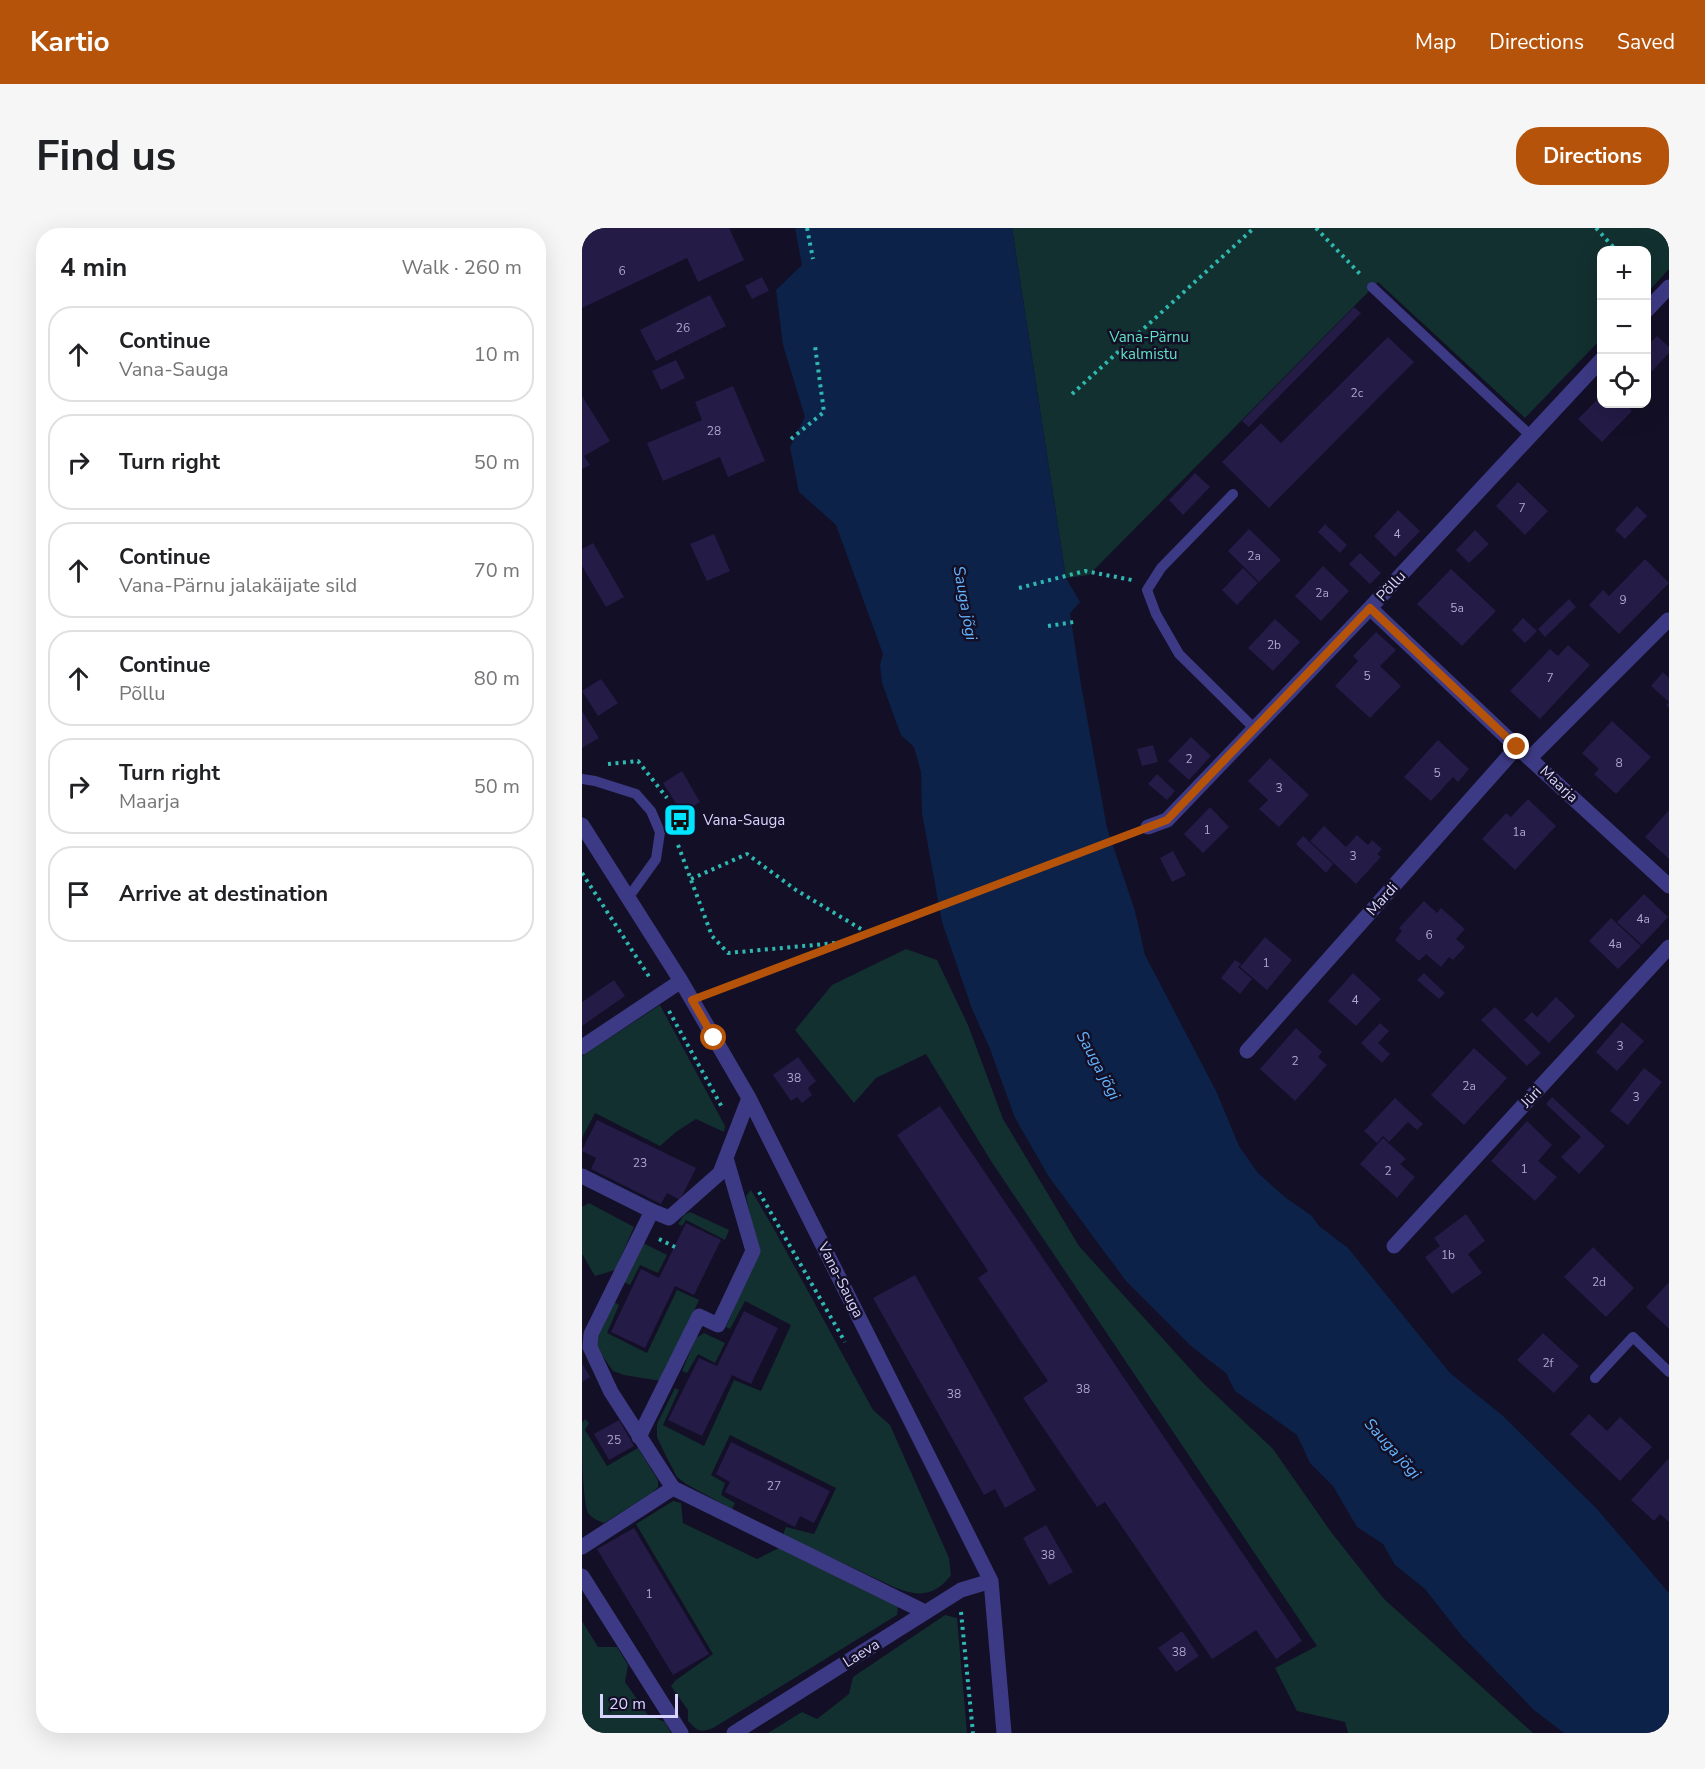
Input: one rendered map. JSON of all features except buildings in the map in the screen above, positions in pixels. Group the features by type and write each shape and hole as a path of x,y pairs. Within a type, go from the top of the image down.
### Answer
{"street":[{"path":"1651,307 1669,287"},
{"name":"Põllu","path":"1148,827 1167,820 1370,608 1597,364"},
{"name":"Maarja","path":"1370,608 1669,886"},
{"path":"1530,758 1668,620"},
{"name":"Mardi","path":"1247,1051 1517,747"},
{"name":"Vana-Sauga","path":"582,825 681,981 749,1098 991,1581 1004,1733"},
{"name":"Jüri","path":"1394,1246 1669,947"},
{"path":"582,1047 681,981"},
{"path":"582,1176 669,1218 720,1173 749,1098"},
{"path":"639,1437 699,1316 718,1325 753,1251 726,1158"},
{"path":"652,1211 591,1334 591,1347 611,1392 673,1488 925,1612"},
{"path":"582,1546 673,1488"},
{"path":"582,1576 681,1733"},
{"name":"Laeva","path":"734,1733 961,1590 991,1581"}],"lane":[{"path":"1372,287 1531,436"},
{"path":"1233,494 1161,568 1147,590 1156,615 1179,654 1255,729"},
{"path":"582,779 636,794 651,811 660,832 656,859 628,898"},
{"path":"1595,1377 1633,1337 1669,1372"}],"path":[{"path":"807,228 813,259"},
{"path":"1072,394 1254,228"},
{"path":"1316,228 1372,287"},
{"path":"1596,228 1612,246"},
{"path":"791,439 824,412 815,346"},
{"path":"1019,588 1085,571 1152,582"},
{"path":"1048,626 1074,622"},
{"path":"602,764 638,761 668,800"},
{"path":"692,1000 1148,827"},
{"path":"675,836 712,936 728,953 840,943"},
{"path":"691,879 747,854 796,890 867,933"},
{"path":"582,873 660,994 736,1133"},
{"path":"754,1184 848,1346"},
{"path":"961,1590 972,1733"}],"green space":[{"name":"Vana-Pärnu kalmistu","path":"1012,228 1669,228 1669,269 1651,289 1651,246 1597,246 1597,343 1525,418 1378,282 1089,575 1066,578"},
{"path":"906,949 937,960 968,1025 1003,1119 1079,1246 1202,1382 1273,1449 1331,1532 1384,1599 1533,1733 1348,1733 1345,1722 1297,1711 1275,1668 1317,1646 991,1161 926,1054 876,1078 854,1103 795,1030 832,985"},
{"path":"660,1005 725,1126 724,1132 696,1119 660,1146 595,1113 582,1138 582,1056"},
{"path":"751,1190 873,1410 890,1425 949,1558 951,1575 933,1591 912,1593 896,1588 783,1535 786,1527 814,1534 836,1488 730,1435 711,1475 725,1483 721,1495 735,1503 732,1509 677,1477 657,1437 657,1424 675,1388 679,1390 663,1425 704,1446 734,1380 761,1391 791,1325 745,1301 730,1329 726,1327 758,1254 746,1196"},
{"path":"589,1203 634,1227 615,1270 595,1276 582,1254 582,1207"},
{"path":"690,1212 729,1230 725,1240 686,1220 682,1226 678,1224 684,1215"},
{"path":"641,1242 667,1255 658,1273 640,1265 630,1285 622,1281"},
{"path":"677,1290 699,1300 661,1381 613,1371 597,1348 598,1336 614,1302 619,1305 607,1333 647,1353"},
{"path":"704,1333 725,1343 715,1363 698,1354 687,1373 682,1371 696,1338"},
{"path":"585,1419 589,1423 585,1430 607,1466 638,1448 658,1480 658,1487 652,1493 604,1523 590,1515 586,1506 582,1443 582,1423"},
{"path":"673,1501 681,1503 683,1523 757,1559 779,1548 898,1606 897,1615 713,1728 702,1731 697,1729 688,1721 688,1710 671,1686 713,1654 636,1524"},
{"path":"945,1615 957,1618 967,1733 768,1733 802,1712 817,1719 849,1694 853,1677"},
{"path":"582,1621 598,1647 617,1647 628,1665 625,1682 648,1715 665,1722 671,1733 582,1733"}],"water":[{"name":"Sauga jõgi","path":"795,228 1012,228 1066,578 1080,602 1070,613 1107,828 1135,911 1145,955 1216,1091 1239,1146 1258,1173 1348,1248 1450,1373 1503,1416 1597,1509 1669,1593 1669,1733 1564,1733 1535,1711 1462,1636 1425,1589 1395,1565 1383,1544 1357,1527 1333,1486 1310,1463 1297,1435 1235,1391 1226,1373 1191,1346 1126,1281 1049,1177 1015,1118 990,1049 972,1009 942,922 922,813 921,772 914,747 901,735 882,683 880,665 883,654 836,525 799,492 790,447 805,417 783,345 776,290 802,265"}],"place":[{"name":"Vana-Sauga","path":"680,820"}],"route":[{"path":"714,1038 692,1000 1167,820 1370,608 1517,747"}]}
